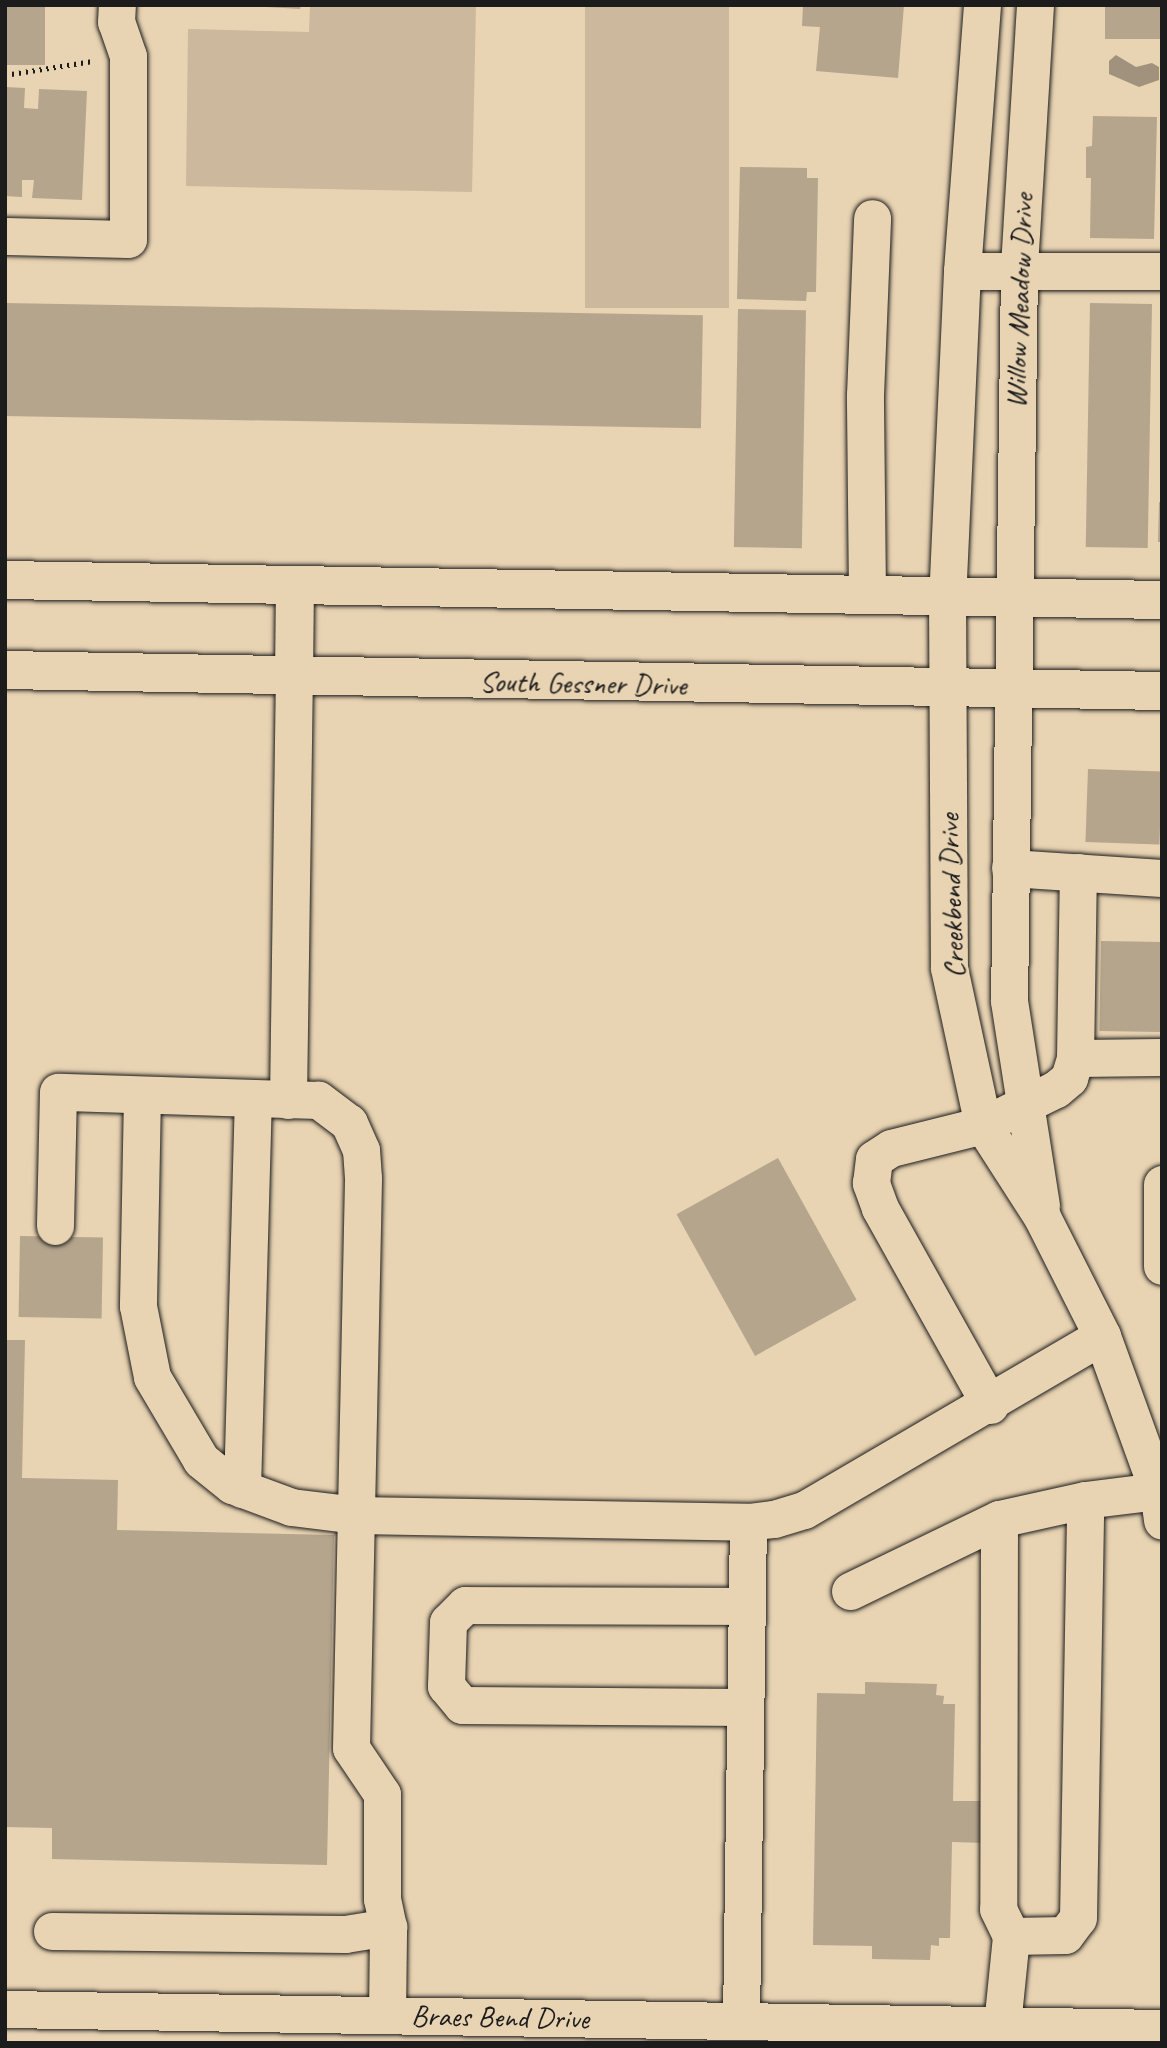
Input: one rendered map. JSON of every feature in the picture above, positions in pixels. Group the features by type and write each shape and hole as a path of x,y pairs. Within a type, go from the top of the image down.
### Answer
{"main road":[{"path":"5,580 1162,600"},
{"path":"294,678 295,585"},
{"name":"South Gessner Drive","path":"5,670 294,678 1162,691"}],"street":[{"path":"5,236 128,239 128,56 116,22 117,5"},
{"name":"Willow Meadow Drive","path":"947,596 962,271 982,5"},
{"name":"Willow Meadow Drive","path":"1012,598 1018,269 1035,5"},
{"path":"867,595 865,395 872,218"},
{"path":"962,271 1162,271"},
{"name":"Creekbend Drive","path":"947,596 949,968 983,1125 1042,1217 1102,1336 1160,1506"},
{"name":"Creekbend Drive","path":"1012,598 1009,1001 1042,1217"},
{"path":"242,1489 270,1100 294,678"},
{"path":"1010,868 1162,878"},
{"path":"990,1405 880,1208 871,1183 874,1159 891,1148 983,1125 1056,1089 1069,1077 1076,1058 1078,872"},
{"path":"1076,1058 1162,1057"},
{"path":"55,1226 58,1093 318,1100 349,1123 361,1150 351,1748 382,1794 382,1899 388,1927 387,2015"},
{"path":"142,1096 138,1306 149,1367 161,1398 201,1460 242,1489 291,1507 356,1515 748,1522 804,1510 990,1405 1102,1336"},
{"path":"1162,1184 1162,1266"},
{"path":"1011,1936 1065,1935 1079,1918 1085,1500"},
{"path":"850,1591 999,1518 1085,1500 1160,1506"},
{"path":"999,1518 998,1909 1011,1936 1002,2025"},
{"path":"741,2021 748,1522"},
{"path":"745,1707 463,1704 446,1686 448,1622 465,1605 746,1606"},
{"path":"52,1930 345,1934 388,1927"},
{"name":"Braes Bend Drive","path":"5,2009 175,2027 387,2015 1162,2028"}],"path":[{"path":"5,75 128,56"}],"shaded area":[{"path":"310,5 476,5 472,192 186,186 188,29 309,32"},
{"path":"585,5 729,5 729,308 585,308"},
{"path":"1116,55 1136,67 1152,63 1159,67 1159,80 1139,87 1109,74 1109,61"}],"building":[{"path":"5,5 45,5 45,65 5,65"},
{"path":"267,5 301,5 300,9"},
{"path":"803,5 904,5 898,78 816,71 820,27 802,26"},
{"path":"1105,5 1162,5 1162,39 1105,39"},
{"path":"5,87 25,88 24,108 38,109 39,89 87,91 82,200 32,198 34,180 22,180 22,197 5,196"},
{"path":"1093,116 1157,117 1154,239 1090,238 1091,178 1086,178 1086,147 1092,146"},
{"path":"740,167 807,168 807,178 818,178 816,292 807,292 806,301 737,299"},
{"path":"5,303 703,315 701,428 5,416"},
{"path":"1090,303 1152,304 1148,548 1086,547"},
{"path":"738,309 806,310 802,548 734,547"},
{"path":"1159,502 1162,502 1162,542 1158,542"},
{"path":"1088,769 1162,772 1159,845 1085,842"},
{"path":"1101,941 1162,942 1160,1032 1099,1031"},
{"path":"778,1158 857,1300 755,1356 677,1214"},
{"path":"20,1236 103,1237 102,1318 19,1317"},
{"path":"5,1340 25,1340 22,1478 118,1480 117,1530 334,1535 327,1865 52,1859 52,1828 5,1827"},
{"path":"865,1682 937,1684 936,1695 944,1696 943,1704 955,1704 953,1801 987,1801 986,1843 952,1842 950,1938 939,1938 939,1946 931,1945 930,1960 872,1959 872,1946 813,1945 817,1693 865,1694"}]}
